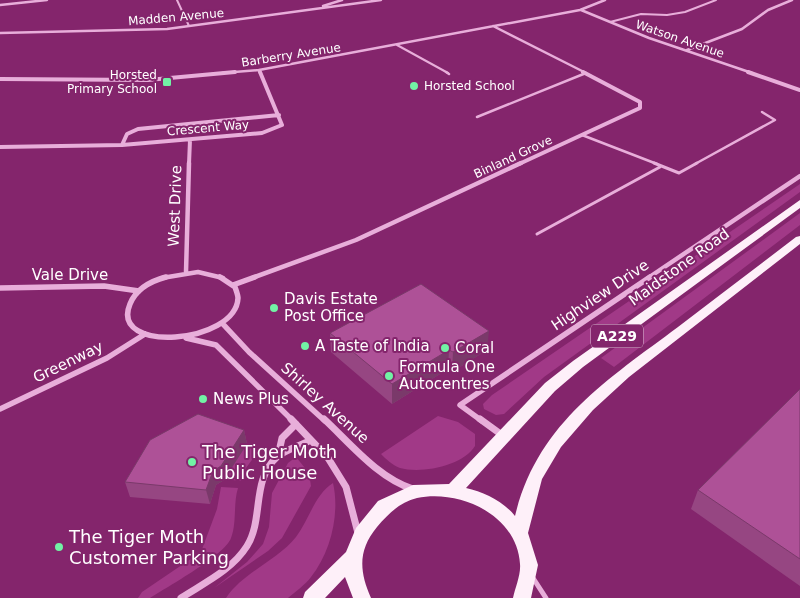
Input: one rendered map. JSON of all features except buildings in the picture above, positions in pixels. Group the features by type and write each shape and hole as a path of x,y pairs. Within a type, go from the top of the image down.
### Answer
{"main road":[{"name":"Maidstone Road","path":"453,490 550,387 578,364 800,203"},
{"name":"A229","path":"520,532 531,492 542,463 564,434 594,402 622,375 800,239"},
{"path":"362,598 355,582 353,557 359,538 369,521 381,509 395,500 418,490 453,490 473,494 485,500 520,532 527,556 528,570 522,598"},
{"path":"312,598 353,557"}],"street":[{"path":"0,5 47,0"},
{"path":"318,8 342,0"},
{"name":"Madden Avenue","path":"0,34 189,26 381,0"},
{"path":"580,10 605,0"},
{"path":"686,51 742,30 768,10 792,0"},
{"name":"Watson Avenue","path":"580,10 686,51 800,90"},
{"name":"Barberry Avenue","path":"0,79 55,81 148,80 259,70 580,10"},
{"name":"Binland Grove","path":"233,285 356,240 640,108 638,100 493,26"},
{"path":"259,70 279,115"},
{"name":"Crescent Way","path":"0,147 122,145 190,140 262,133 282,125 279,115 138,129 128,132 123,138 122,145"},
{"name":"West Drive","path":"186,272 190,140"},
{"name":"Highview Drive","path":"504,436 460,405 800,176"},
{"path":"186,272 214,274 233,285 238,294 238,304 232,314 222,324 203,333 183,338 167,339 145,334 130,322 128,315 129,307 139,291 155,281 186,272"},
{"name":"Vale Drive","path":"0,288 104,286 139,291"},
{"name":"Shirley Avenue","path":"222,324 249,352 392,480 400,485 418,490"},
{"name":"Greenway","path":"0,409 107,358 145,334"},
{"path":"183,338 216,345 296,424 335,467 344,482 359,538"},
{"path":"181,598 230,565 248,545 255,530 263,480 278,456 278,447 287,431 296,424"},
{"path":"278,456 293,451 311,440"}],"lane":[{"path":"177,0 189,26"},
{"path":"610,22 641,14 685,12 716,0"},
{"path":"397,45 449,74"},
{"path":"477,117 586,73"},
{"path":"582,134 660,167 679,173 685,172 775,120 762,112"},
{"path":"537,234 660,167"},
{"path":"528,570 546,598"}],"shaded area":[{"path":"800,184 800,192 544,377 504,414 496,415 484,409 483,404 492,395"},
{"path":"800,213 800,225 614,367 601,358"},
{"path":"438,416 458,422 475,434 475,446 461,459 441,467 409,470 394,465 381,454"},
{"path":"246,445 259,450 246,468 241,481 224,479"},
{"path":"296,457 309,473 311,486 282,538 268,551 214,588 247,562 263,544 269,527 272,493 288,463"},
{"path":"333,483 335,507 332,532 324,556 309,580 288,598 226,598 241,581 279,553 296,537 321,494"},
{"path":"221,487 238,488 233,532 226,545 207,562 182,579 150,598 138,598 142,592 201,552 217,509"}],"place":[{"name":"Horsted Primary School","path":"167,82"},
{"name":"Horsted School","path":"414,86"},
{"name":"Davis Estate Post Office","path":"274,308"},
{"name":"A Taste of India","path":"305,346"},
{"name":"Coral","path":"445,348"},
{"name":"Formula One Autocentres","path":"389,376"},
{"name":"News Plus","path":"203,399"},
{"name":"The Tiger Moth Public House","path":"192,462"},
{"name":"The Tiger Moth Customer Parking","path":"59,547"}]}
